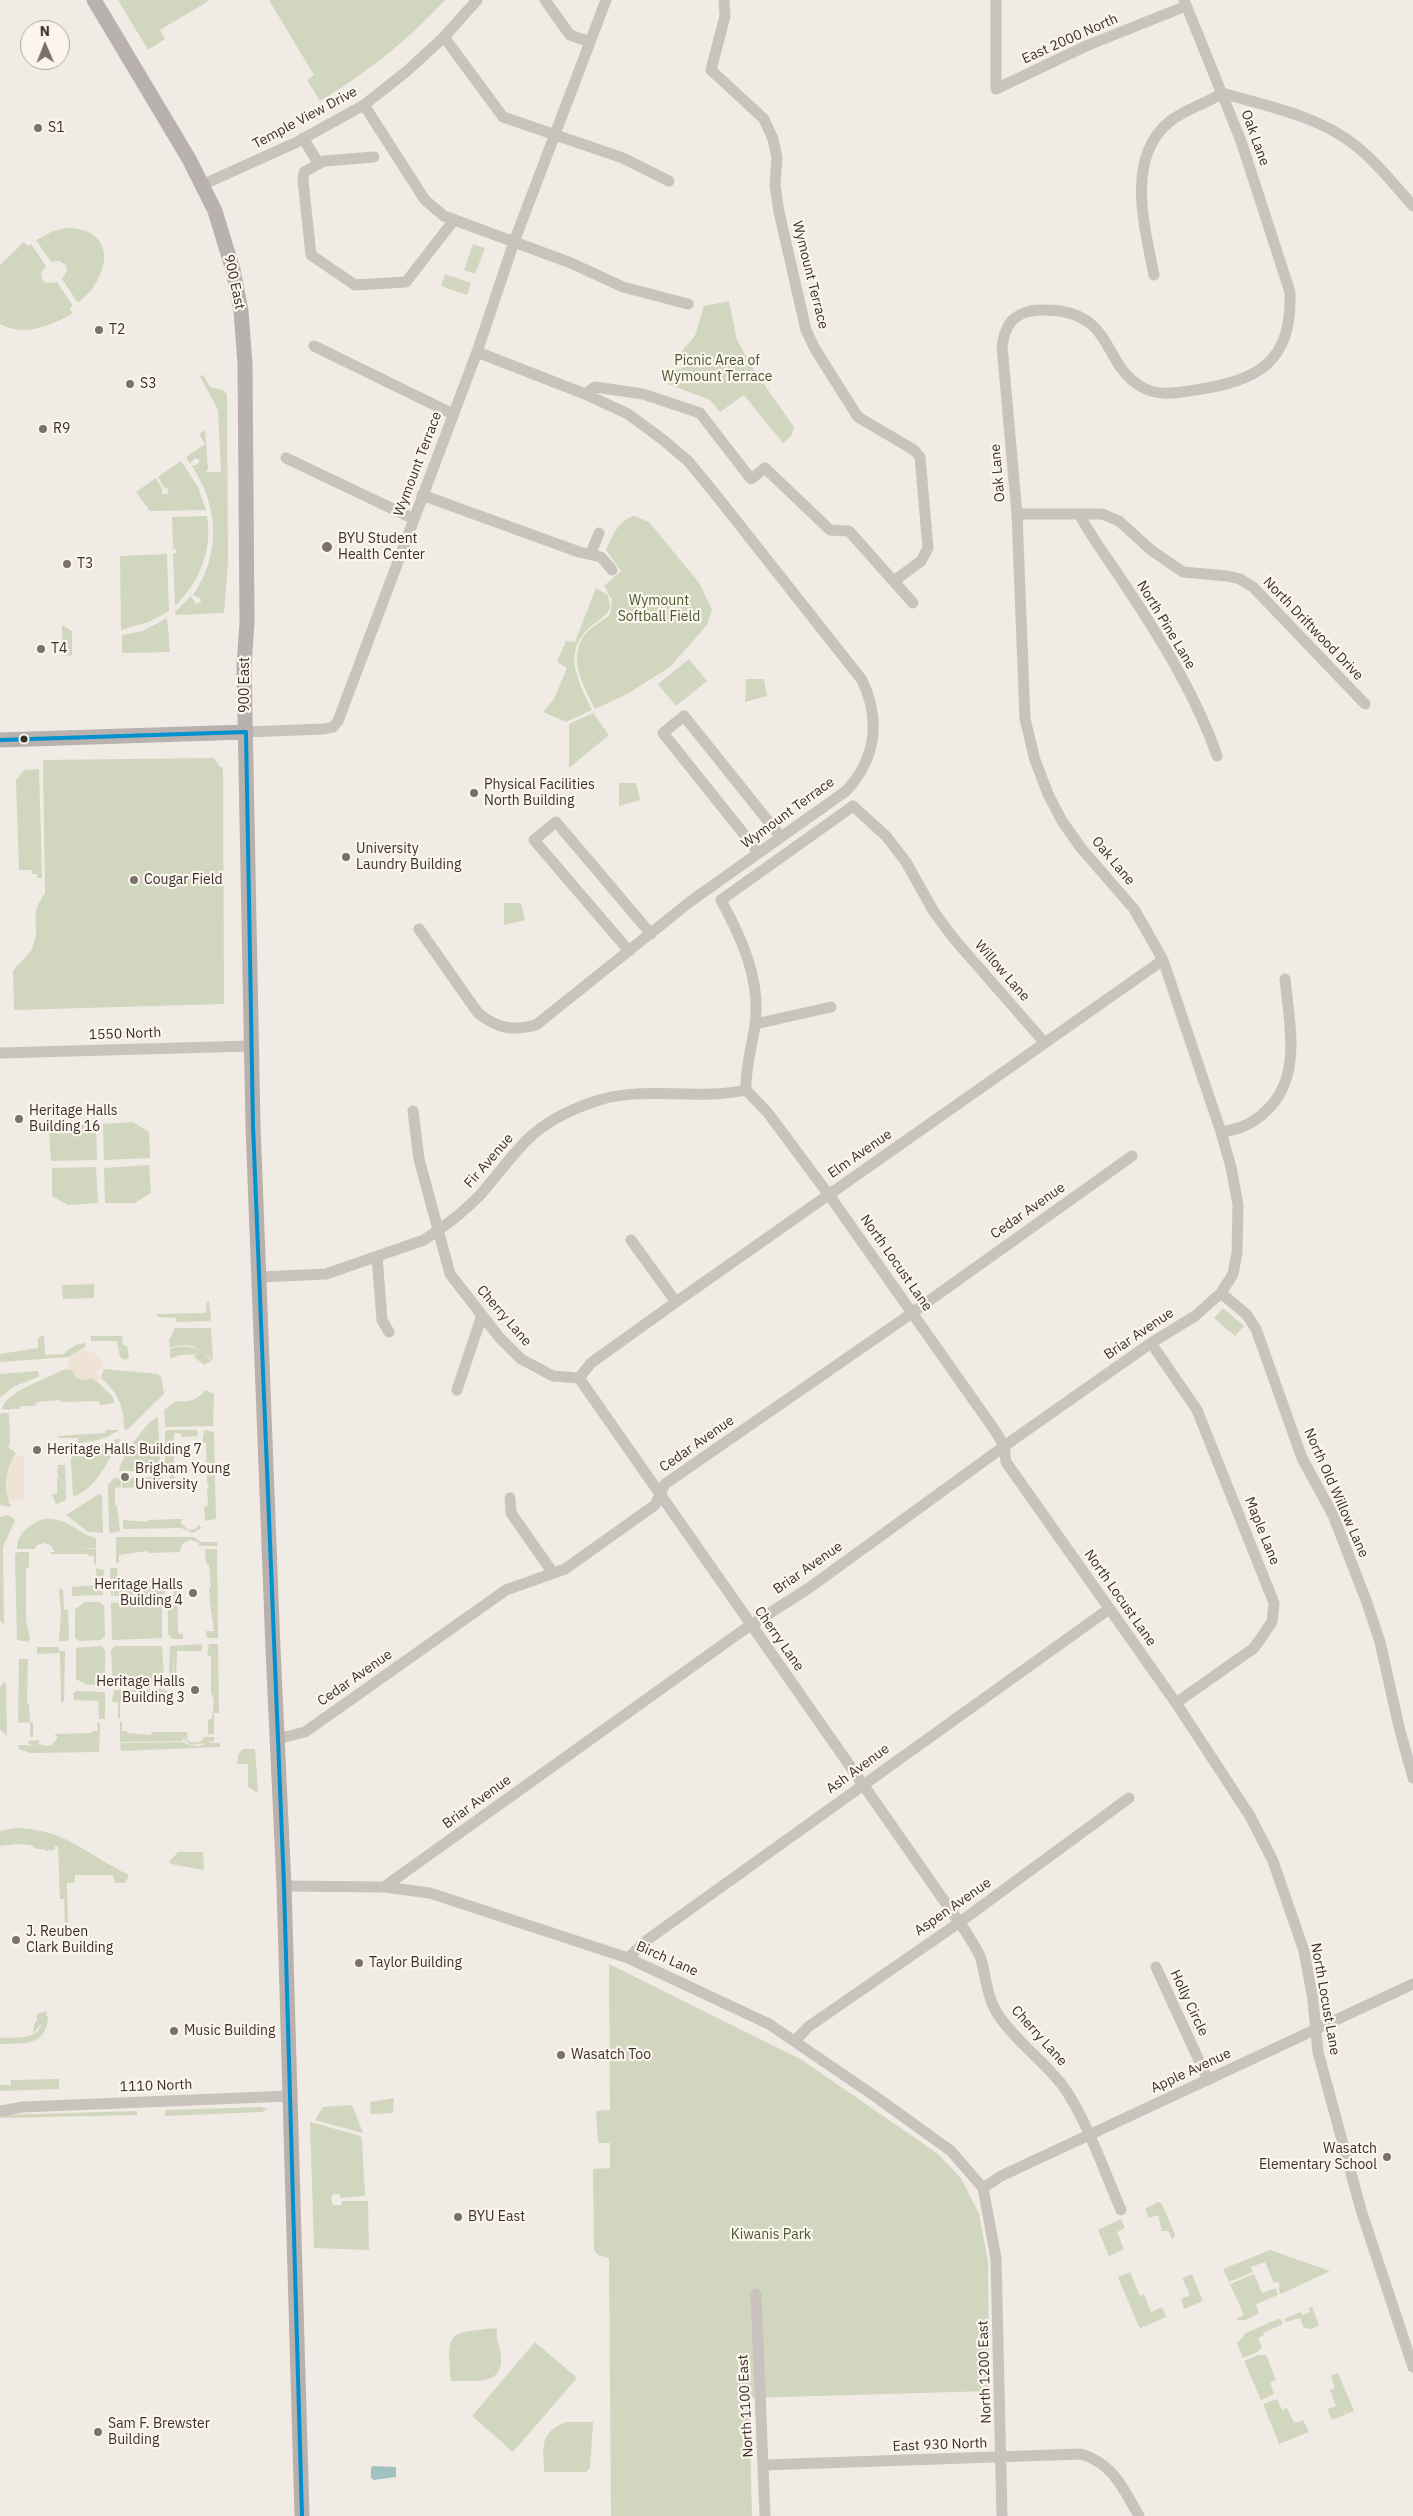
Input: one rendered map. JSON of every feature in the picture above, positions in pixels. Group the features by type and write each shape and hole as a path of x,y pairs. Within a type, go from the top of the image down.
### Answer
{"main road":[{"name":"900 East","path":"94,0 189,159 215,211 228,253 241,311 244,339 247,506 247,623 244,665 251,1046 284,1886 302,2516"},
{"path":"0,740 246,732"}],"street":[{"name":"Temple View Drive","path":"202,185 302,138 364,105 407,71 444,37 477,0"},
{"path":"545,0 570,35 590,42"},
{"name":"Wymount Terrace","path":"246,732 333,727 343,708 477,352 514,242 606,0"},
{"name":"Wymount Terrace","path":"724,0 725,16 711,70 764,119 773,138 777,157 775,185 779,212 806,330 858,417 914,450 920,457 928,548 921,560 894,581"},
{"name":"East 2000 North","path":"996,0 996,89 1086,46 1185,3"},
{"name":"Oak Lane","path":"1185,3 1241,141 1290,292 1291,316 1284,340 1270,361 1253,376 1229,385 1171,394 1155,392 1139,386 1125,372 1098,331 1088,320 1073,313 1042,309 1027,312 1012,319 1004,329 1002,346 1017,514 1026,719 1035,760 1048,794 1062,821 1081,848 1134,909 1163,960 1221,1132 1238,1205 1235,1263"},
{"path":"444,37 503,117 622,158 669,181"},
{"path":"1154,275 1144,224 1142,199 1141,182 1146,159 1154,141 1168,123 1222,93 1310,120 1329,128 1373,161 1413,206"},
{"path":"364,105 425,200 434,209 454,220 571,263 623,287 688,304"},
{"path":"302,138 319,164"},
{"path":"374,156 324,161 304,172 303,180 311,255 355,285 406,282 454,220"},
{"path":"314,346 453,414"},
{"name":"Wymount Terrace","path":"419,929 478,1013 491,1023 504,1028 518,1029 536,1025 691,901 846,791 864,767 873,741 875,725 869,694 862,680 688,461 628,414 585,394 477,352"},
{"path":"585,394 594,387 643,394 700,413 705,417 751,479 765,468 830,530 849,531 913,603"},
{"path":"286,458 414,519"},
{"path":"422,495 579,552 591,553 601,557 612,570"},
{"name":"North Driftwood Drive","path":"1017,514 1102,514 1119,521 1151,550 1183,572 1240,578 1253,587 1365,704"},
{"name":"North Pine Lane","path":"1080,514 1090,534 1138,604 1205,720 1217,756"},
{"path":"591,553 599,533"},
{"path":"759,853 663,733 684,716 781,837"},
{"name":"Willow Lane","path":"755,1024 754,984 751,966 740,935 721,900 853,806 891,842 906,862 938,917 955,940 1044,1042"},
{"path":"629,951 534,840 556,822 650,934"},
{"name":"Elm Avenue","path":"579,1378 591,1363 676,1302 1163,960"},
{"path":"1221,1132 1241,1127 1262,1116 1271,1107 1285,1084 1291,1058 1285,979"},
{"path":"746,1090 745,1074 755,1024 831,1007"},
{"name":"1550 North","path":"0,1053 251,1046"},
{"name":"North Locust Lane","path":"746,1090 768,1113 829,1195 912,1313 1004,1446 1006,1462 1176,1703 1250,1816 1273,1862 1304,1951 1318,2052 1361,2210 1413,2368"},
{"name":"Fir Avenue","path":"260,1277 326,1274 404,1248 438,1231 478,1197 527,1140 543,1127 573,1110 597,1100 635,1094 709,1094 746,1090"},
{"name":"Cherry Lane","path":"414,1111 418,1159 450,1274 482,1315 521,1359 553,1376 579,1378 960,1922 980,1957 988,1992 996,2012 1014,2036 1048,2068 1064,2088 1089,2136 1121,2210"},
{"name":"Cedar Avenue","path":"277,1740 305,1732 506,1590 565,1568 655,1505 665,1484 912,1313 1132,1156"},
{"path":"631,1240 676,1302"},
{"path":"377,1257 382,1320 389,1332"},
{"name":"Briar Avenue","path":"384,1888 751,1625 809,1588 1004,1446 1151,1343 1195,1316 1221,1293 1233,1274 1235,1263"},
{"name":"North Old Willow Lane","path":"1221,1293 1247,1315 1256,1329 1302,1458 1333,1515 1355,1570 1380,1642 1399,1727 1413,1778"},
{"path":"457,1390 482,1315"},
{"name":"Maple Lane","path":"1151,1343 1197,1410 1269,1586 1274,1604 1272,1622 1254,1648 1176,1703"},
{"path":"510,1498 511,1512 553,1573"},
{"name":"Ash Avenue","path":"628,1958 647,1940 1110,1609"},
{"name":"Aspen Avenue","path":"795,2041 808,2027 960,1922 1129,1798"},
{"name":"Birch Lane","path":"284,1886 384,1888 430,1893 628,1958 768,2024 795,2041 951,2151 983,2188"},
{"name":"Holly Circle","path":"1156,1967 1208,2080"},
{"name":"Apple Avenue","path":"983,2188 1001,2176 1413,1984"},
{"name":"1110 North","path":"23,2107 290,2096"},
{"path":"0,2104 23,2107"},
{"path":"0,2111 23,2107"},
{"name":"North 1200 East","path":"983,2188 996,2258 1002,2516"},
{"name":"North 1100 East","path":"756,2294 765,2516"},
{"name":"East 930 North","path":"764,2465 1082,2454 1095,2458 1112,2472 1139,2516"}],"green space":[{"path":"118,0 210,0 160,30 165,39 148,50"},
{"path":"269,0 445,0 386,55 320,101 307,80 314,75"},
{"path":"68,228 85,231 96,237 102,246 104,257 97,281 89,293 78,303 62,279 67,271 66,265 59,261 51,262 36,240 53,231"},
{"path":"24,242 28,246 31,244 46,266 41,273 42,280 47,283 57,282 73,306 69,308 73,313 46,326 19,330 0,324 0,265"},
{"path":"473,244 485,248 475,274 464,270"},
{"path":"445,274 471,283 467,295 441,286"},
{"name":"Picnic Area of Wymount Terrace","path":"729,301 737,340 752,367 794,427 792,435 783,443 744,395 720,412 710,400 668,384 672,369 681,369 686,363 685,356 681,352 695,336 704,306"},
{"path":"203,375 210,387 222,390 227,394 228,562 224,613 176,615 175,612 191,596 196,604 201,602 200,598 193,595 202,579 212,547 212,514 201,482 192,466 198,464 200,460 195,458 190,464 186,457 205,444 199,434 205,430 208,469 206,472 221,472 218,410 200,376"},
{"path":"181,461 198,487 206,510 150,511 136,492 156,478 162,488 162,494 167,494 169,489 164,487 158,477"},
{"path":"207,516 208,541 202,565 191,587 175,606 173,554 176,553 176,549 173,549 172,517"},
{"name":"Wymount Softball Field","path":"634,516 649,522 700,584 712,610 707,625 670,667 627,694 595,709 578,670 578,650 581,640 588,631 610,614 612,600 604,586 621,571 606,550 620,525 628,518"},
{"path":"167,554 169,611 149,622 121,630 120,556"},
{"path":"596,588 608,595 610,608 580,639 574,659 579,680 592,710 566,722 543,712 554,699 567,668 557,662 566,641 575,642"},
{"path":"167,618 170,652 122,653 122,635 143,631"},
{"path":"62,625 72,631 72,655 63,656"},
{"path":"689,659 707,681 676,706 658,684"},
{"path":"746,679 764,679 767,696 745,702"},
{"path":"593,713 609,735 569,768 569,724"},
{"name":"Cougar Field","path":"214,758 220,767 223,767 224,1004 14,1010 13,971 33,946 37,909 45,893 43,760"},
{"path":"39,769 42,878 37,878 37,874 32,874 32,870 19,870 16,780 24,770"},
{"path":"619,783 636,783 640,800 619,806"},
{"path":"504,903 521,903 525,920 504,925"},
{"path":"133,1122 149,1132 150,1158 104,1160 103,1124"},
{"path":"92,1123 96,1125 97,1160 51,1161 49,1134 66,1124"},
{"path":"149,1165 151,1193 135,1203 105,1203 104,1168"},
{"path":"96,1167 98,1203 68,1205 52,1196 52,1168"},
{"path":"94,1284 94,1298 63,1299 62,1285"},
{"path":"209,1301 210,1321 176,1322 176,1318 157,1317 157,1314 206,1313 207,1302"},
{"path":"1223,1308 1244,1326 1235,1336 1214,1318"},
{"path":"175,1328 211,1328 213,1361 203,1351 211,1361 204,1365 193,1356 199,1353 177,1356 170,1359 170,1349 178,1347 194,1348 202,1351 194,1347 186,1345 170,1348 169,1340"},
{"path":"44,1335 45,1355 64,1354 82,1343 85,1343 85,1347 69,1357 0,1362 0,1354 38,1348 38,1338"},
{"path":"91,1336 122,1336 123,1345 127,1346 129,1358 125,1360 120,1357 117,1341 91,1341"},
{"path":"72,1369 81,1380 93,1378 112,1396 115,1403 100,1405 99,1401 62,1402 59,1400 37,1402 34,1406 20,1406 20,1409 11,1409 12,1407 10,1410 2,1409 5,1403 19,1391 63,1370"},
{"path":"104,1369 158,1374 161,1377 164,1394 127,1430 124,1429 123,1413 119,1400 112,1389 101,1378"},
{"path":"37,1371 40,1376 13,1387 0,1398 0,1374"},
{"path":"205,1390 214,1394 213,1426 165,1427 164,1410 176,1401 185,1402 196,1398"},
{"path":"9,1413 10,1444 8,1447 16,1453 9,1466 6,1480 8,1500 11,1507 0,1505 0,1414"},
{"path":"158,1417 160,1465 149,1471 119,1471 120,1465 134,1441 147,1425"},
{"path":"106,1430 119,1430 105,1438 84,1443 78,1443 78,1438 59,1438 57,1436 105,1433"},
{"path":"167,1430 196,1430 198,1432 196,1438 194,1436 181,1437 181,1433 174,1433 174,1484 170,1484 170,1464 165,1464 165,1432"},
{"path":"204,1430 214,1432 216,1519 205,1521 204,1507 208,1505 207,1488 209,1487 207,1481 206,1443 202,1443"},
{"path":"120,1439 119,1442 95,1481 82,1493 73,1497 71,1459 77,1449 97,1447"},
{"path":"57,1465 65,1465 66,1490 63,1491 66,1491 66,1500 56,1504 52,1494 57,1494 57,1478 60,1477 58,1476 57,1469 59,1469"},
{"path":"161,1477 164,1480 162,1486 122,1488 122,1478"},
{"path":"114,1478 121,1478 121,1487 115,1488 115,1505 117,1505 120,1531 111,1533 109,1532 108,1485"},
{"path":"99,1494 102,1495 103,1533 88,1532 66,1515"},
{"path":"8,1515 15,1520 3,1547 4,1625 0,1621 0,1517"},
{"path":"44,1519 65,1522 96,1538 96,1548 76,1549 96,1549 96,1564 94,1565 94,1556 89,1556 88,1554 51,1554 51,1552 55,1552 51,1546 45,1543 37,1545 35,1549 17,1549 19,1539 25,1530 34,1523"},
{"path":"183,1519 180,1522 188,1530 196,1529 199,1524 201,1528 193,1533 181,1528 123,1529 123,1520 146,1522 149,1520"},
{"path":"116,1537 194,1537 201,1542 217,1542 217,1546 199,1546 198,1542 190,1540 182,1544 180,1552 149,1553 147,1551 119,1555 119,1563 116,1563"},
{"path":"205,1549 217,1549 218,1638 208,1638 206,1636 206,1631 214,1631 209,1589 211,1587 209,1565 206,1563"},
{"path":"18,1552 29,1552 29,1567 26,1568 26,1620 30,1639 28,1642 17,1640 15,1554"},
{"path":"96,1568 104,1570 103,1595 72,1596 72,1587 97,1585"},
{"path":"110,1568 117,1568 118,1585 163,1586 165,1594 114,1596 113,1578 113,1596 111,1595"},
{"path":"174,1585 177,1585 178,1633 183,1634 183,1639 172,1639 168,1634 168,1608 173,1608"},
{"path":"59,1588 63,1590 64,1610 68,1610 69,1638 66,1641 59,1641 61,1614"},
{"path":"152,1601 162,1607 162,1638 112,1640 111,1603"},
{"path":"85,1602 100,1602 104,1606 105,1636 101,1640 79,1641 75,1638 75,1609"},
{"path":"201,1644 203,1647 201,1651 177,1651 176,1684 174,1684 174,1648 173,1676 169,1676 170,1646"},
{"path":"209,1644 218,1644 219,1713 214,1713 214,1734 208,1734 208,1720 212,1718 214,1700 211,1693 211,1656 207,1655"},
{"path":"102,1646 105,1650 105,1684 87,1685 76,1679 76,1648"},
{"path":"115,1646 162,1646 164,1677 153,1683 113,1684 111,1650"},
{"path":"37,1647 57,1647 60,1651 65,1651 64,1702 61,1702 60,1653 37,1654"},
{"path":"19,1659 28,1659 27,1703 29,1705 30,1721 33,1723 33,1737 30,1737 30,1722 18,1723"},
{"path":"4,1682 6,1683 7,1736 0,1729 0,1687"},
{"path":"163,1689 168,1692 166,1699 120,1701 120,1718 118,1718 118,1702 112,1702 114,1690"},
{"path":"76,1691 105,1692 105,1719 99,1719 98,1701 74,1700 73,1694"},
{"path":"97,1722 100,1724 99,1752 31,1753 19,1749 19,1745 37,1746 28,1744 28,1741 39,1740 39,1744 45,1746 52,1745 58,1737 54,1734 92,1733 92,1731 98,1731"},
{"path":"120,1722 122,1722 122,1731 127,1731 128,1733 150,1735 153,1732 187,1732 188,1740 184,1735 185,1738 189,1741 197,1742 203,1740 203,1737 214,1737 214,1741 206,1742 220,1743 220,1747 121,1751 120,1743 184,1742 189,1745 200,1746 205,1743 191,1745 181,1737 183,1741 120,1742"},
{"path":"243,1749 255,1749 258,1793 248,1787 248,1764 237,1764 238,1755"},
{"path":"15,1828 33,1829 62,1838 129,1875 125,1883 115,1883 113,1875 75,1875 75,1883 67,1883 68,1928 77,1930 74,1932 65,1931 64,1899 60,1899 58,1846 55,1846 55,1850 45,1851 45,1849 37,1849 30,1845 0,1846 0,1831"},
{"path":"178,1852 203,1852 204,1870 171,1864 169,1862"},
{"name":"Kiwanis Park","path":"609,1964 802,2060 938,2154 961,2178 979,2214 988,2261 989,2391 749,2398 752,2516 611,2516 609,2258 598,2255 594,2250 593,2169 610,2168 610,2143 598,2143 596,2111 610,2110"},
{"path":"47,2012 46,2016 48,2016 47,2026 38,2038 25,2043 0,2044 0,2038 24,2037 30,2036 35,2033 41,2024 33,2034 37,2013"},
{"path":"59,2079 59,2089 0,2091 0,2085 11,2085 11,2080"},
{"path":"394,2098 393,2113 371,2114 370,2102"},
{"path":"350,2105 353,2107 363,2133 315,2120 323,2107"},
{"path":"262,2107 267,2109 262,2112 165,2116 165,2110"},
{"path":"137,2111 137,2115 0,2118 0,2115"},
{"path":"310,2122 361,2136 365,2196 341,2198 339,2194 333,2194 331,2198 333,2205 341,2205 342,2201 368,2201 369,2250 314,2248"},
{"path":"1158,2202 1162,2204 1175,2234 1172,2239 1168,2231 1162,2231 1158,2215 1149,2218 1145,2209"},
{"path":"1121,2219 1125,2228 1117,2232 1124,2249 1109,2256 1098,2230"},
{"path":"1270,2250 1330,2271 1281,2294 1278,2282 1274,2283 1265,2262 1251,2267 1253,2272 1229,2282 1223,2269"},
{"path":"1130,2272 1140,2296 1144,2294 1151,2312 1162,2307 1166,2317 1141,2328 1139,2327 1118,2277"},
{"path":"1192,2274 1203,2301 1184,2309 1181,2299 1190,2295 1182,2278"},
{"path":"1254,2274 1262,2293 1276,2288 1278,2295 1256,2304 1259,2313 1242,2321 1236,2319 1244,2315 1230,2284"},
{"path":"1312,2307 1319,2325 1312,2329 1304,2328 1300,2318 1286,2322 1284,2319 1301,2312 1302,2315 1310,2312 1309,2308"},
{"path":"1280,2318 1283,2324 1263,2333 1264,2335 1258,2338 1262,2347 1257,2352 1243,2358 1237,2343 1246,2333"},
{"path":"497,2328 496,2335 501,2363 499,2371 487,2380 451,2381 449,2352 453,2338 468,2331"},
{"path":"535,2342 577,2378 513,2452 472,2416"},
{"path":"1258,2355 1266,2355 1276,2380 1270,2382 1274,2394 1261,2400 1244,2361"},
{"path":"1338,2373 1354,2411 1347,2414 1345,2411 1345,2415 1332,2420 1327,2409 1336,2406 1330,2390 1335,2388 1331,2376"},
{"path":"1277,2399 1282,2410 1287,2408 1294,2423 1303,2420 1309,2432 1279,2444 1263,2404"},
{"path":"566,2422 593,2422 590,2468 586,2472 544,2472 544,2442 551,2431"}],"shaded area":[{"path":"83,1350 95,1353 103,1363 104,1369 98,1369 96,1374 101,1377 98,1382 93,1378 81,1380 75,1376 72,1370 66,1370 71,1355"},
{"path":"15,1456 24,1456 24,1500 9,1501 6,1490 8,1472"}],"water":[{"path":"373,2466 396,2467 396,2477 374,2480 371,2478 371,2468"}],"transit line":[{"path":"246,732 253,1126 284,1886 302,2516"},
{"path":"0,740 246,732"}],"place":[{"name":"S1","path":"38,128"},
{"name":"T2","path":"99,330"},
{"name":"S3","path":"130,384"},
{"name":"R9","path":"43,429"},
{"name":"BYU Student Health Center","path":"327,547"},
{"name":"T3","path":"67,564"},
{"name":"T4","path":"41,649"},
{"name":"Physical Facilities North Building","path":"474,793"},
{"name":"University Laundry Building","path":"346,857"},
{"name":"Cougar Field","path":"134,880"},
{"name":"Heritage Halls Building 16","path":"19,1119"},
{"name":"Heritage Halls Building 7","path":"37,1450"},
{"name":"Brigham Young University","path":"125,1477"},
{"name":"Heritage Halls Building 4","path":"193,1593"},
{"name":"Heritage Halls Building 3","path":"195,1690"},
{"name":"J. Reuben Clark Building","path":"16,1940"},
{"name":"Taylor Building","path":"359,1963"},
{"name":"Music Building","path":"174,2031"},
{"name":"Wasatch Too","path":"561,2055"},
{"name":"Wasatch Elementary School","path":"1387,2157"},
{"name":"BYU East","path":"458,2217"},
{"name":"Sam F. Brewster Building","path":"98,2432"}]}
